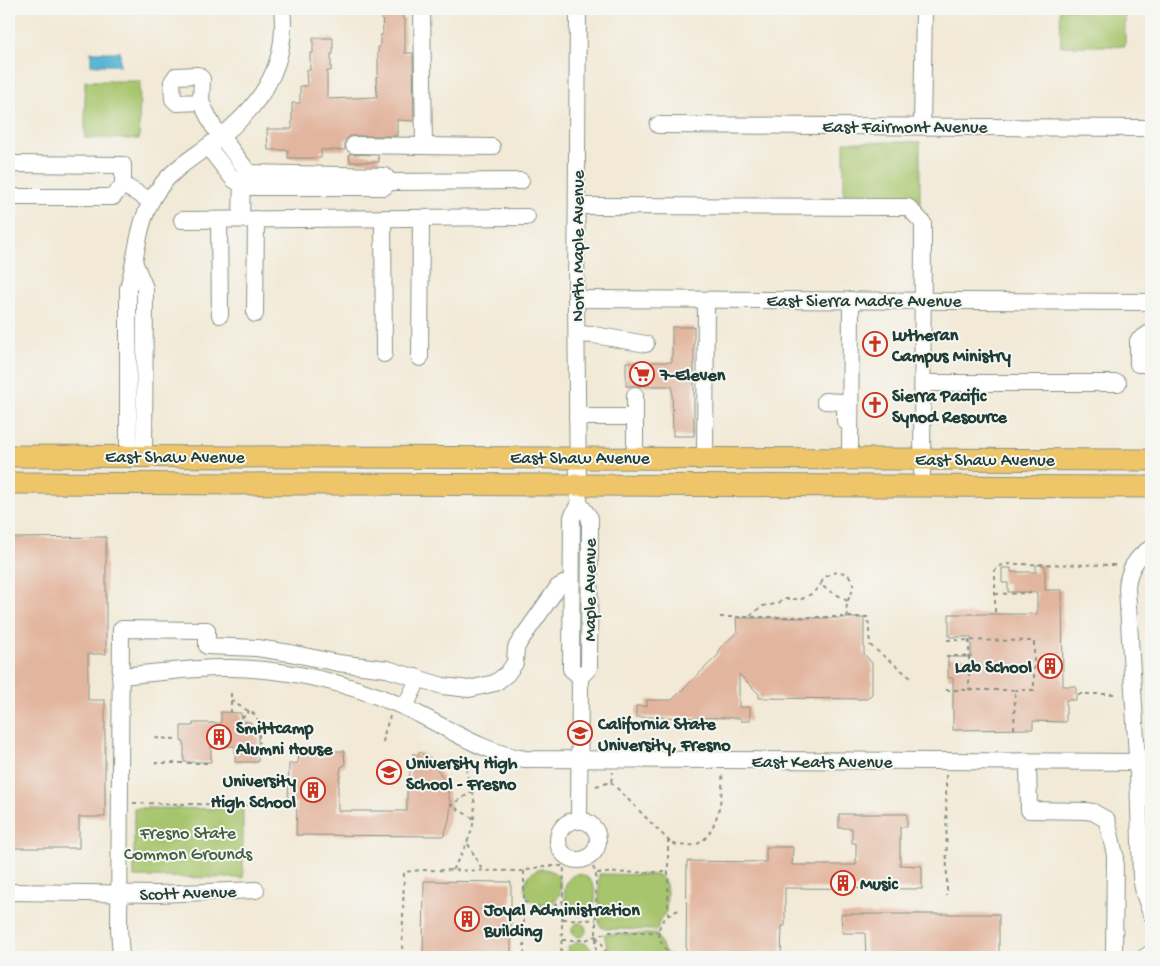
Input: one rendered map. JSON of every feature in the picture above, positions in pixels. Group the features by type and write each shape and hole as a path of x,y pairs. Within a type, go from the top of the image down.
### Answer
{"main road":[{"name":"East Shaw Avenue","path":"9,456 1151,460"},
{"name":"East Shaw Avenue","path":"9,483 579,494 922,486 1151,487"}],"street":[{"path":"136,456 145,288 135,264 141,226 151,201 170,176 184,163 221,137 246,115 263,94 279,56 283,36 282,9"},
{"path":"422,9 424,146"},
{"name":"North Maple Avenue","path":"578,9 576,299 579,494"},
{"path":"922,126 924,9"},
{"path":"202,102 213,126 249,173 385,176 390,182"},
{"name":"East Fairmont Avenue","path":"658,124 1151,128"},
{"path":"354,145 492,147"},
{"path":"208,147 233,180 245,187 384,187 390,182 521,181"},
{"path":"9,164 123,165 123,185 113,197 9,197"},
{"path":"243,165 241,185 248,219 255,314"},
{"path":"123,185 151,201"},
{"path":"577,206 908,207 923,222 922,486"},
{"path":"182,220 527,217"},
{"path":"383,218 384,354"},
{"path":"420,358 421,218"},
{"path":"219,220 220,315"},
{"name":"East Sierra Madre Avenue","path":"576,299 1151,302"},
{"path":"705,458 706,300"},
{"path":"847,459 851,300"},
{"path":"577,334 646,344"},
{"path":"1147,338 1138,364 1151,364"},
{"path":"923,383 1118,383"},
{"path":"635,395 635,458"},
{"path":"825,400 841,402 844,408 847,459"},
{"path":"577,417 635,417"},
{"name":"Maple Avenue","path":"579,494 572,517 571,668 580,677"},
{"name":"Maple Avenue","path":"579,494 590,518 589,668 580,677 579,821"},
{"path":"1151,548 1144,552 1133,565 1128,577 1127,588 1144,762 1141,877 1151,914"},
{"path":"121,957 118,928 121,629 208,630 207,646 257,648 290,652 338,663 387,669 443,686 456,688 483,686 495,683 514,666 517,646 558,587 571,580"},
{"name":"East Keats Avenue","path":"120,676 204,668 231,668 264,670 326,681 367,693 398,710 499,754 526,758 1144,762"},
{"path":"398,710 415,686 416,677"},
{"path":"1028,762 1029,810 1094,812 1107,820 1115,855 1114,957"},
{"name":"Scott Avenue","path":"9,892 119,893 256,890"},
{"path":"1144,957 1151,953"}],"path":[{"path":"995,612 995,571 998,566 1010,564 1133,565"},
{"path":"749,616 762,606 777,604 785,599 802,599 813,593 822,580 835,572 846,574 852,581 853,590 847,602 847,616"},
{"path":"821,584 825,589 840,596 847,602"},
{"path":"995,594 1032,594"},
{"path":"720,616 868,616 870,646 911,678"},
{"path":"946,690 1034,690 1034,642 947,640"},
{"path":"970,640 970,690"},
{"path":"1141,706 1149,706 1150,651 1143,652"},
{"path":"946,656 970,656"},
{"path":"1014,733 1015,690"},
{"path":"231,693 231,713"},
{"path":"1078,694 1117,694"},
{"path":"231,700 254,712 259,721 259,743"},
{"path":"241,717 247,716 249,710"},
{"path":"383,742 385,731 398,710"},
{"path":"155,738 176,739"},
{"path":"155,762 208,763"},
{"path":"452,870 468,843 475,820 473,791 466,773 468,768"},
{"path":"611,782 613,768"},
{"path":"611,782 668,840 677,845 694,845 700,843 710,831 722,794 722,773 719,768"},
{"path":"946,775 947,896"},
{"path":"596,786 611,782"},
{"path":"473,791 451,805 475,820"},
{"path":"131,803 246,805"},
{"path":"668,840 668,915"},
{"path":"468,843 484,871"},
{"path":"402,957 404,872 420,870 524,871 543,866 564,866 562,957"},
{"path":"593,867 596,873 596,957"},
{"path":"524,871 524,957"},
{"path":"596,873 668,872"},
{"path":"524,901 531,906 541,909 547,909 562,901"},
{"path":"682,909 665,916 660,925 659,932 660,939 665,948 682,957"},
{"path":"562,919 596,920"},
{"path":"562,940 585,940 609,932 659,932"},
{"path":"596,936 609,957"}],"green space":[{"path":"1060,9 1125,9 1125,46 1061,46"},
{"path":"85,81 140,81 139,139 85,138"},
{"path":"844,142 920,142 920,208 904,200 844,200"},
{"name":"Fresno State Common Grounds","path":"134,808 243,809 243,878 134,877"},
{"path":"543,869 550,870 556,874 560,880 560,894 556,900 550,904 543,905 536,904 530,900 526,894 525,887 526,880 530,874 536,870"},
{"path":"577,874 583,875 592,882 595,894 594,905 591,910 583,915 575,914 571,911 565,900 566,884 570,878"},
{"path":"599,874 657,875 661,877 667,890 666,912 660,919 657,930 606,929 601,927 599,923"},
{"path":"576,923 582,923 586,930 582,937 576,937 572,933 572,927"},
{"path":"604,934 656,934 665,952 673,957 600,957 607,946"},
{"path":"577,942 588,946 593,957 565,957 568,947"}],"water":[{"path":"91,52 120,52 120,65 91,65"}],"building":[{"path":"382,10 403,10 403,19 405,19 405,53 413,53 414,121 397,120 397,136 350,136 345,140 345,150 321,150 321,158 288,158 288,150 268,150 267,129 292,129 292,103 300,103 300,86 307,86 306,70 310,70 310,53 313,53 313,38 333,38 331,71 327,71 327,99 377,97 378,47 380,47 380,35 383,35"},
{"path":"349,154 378,155 379,162 350,162"},
{"path":"672,327 694,327 694,436 673,436 672,386 626,386 626,362 672,362"},
{"path":"106,537 106,654 88,654 88,700 105,700 105,817 79,817 79,848 9,848 9,538"},
{"path":"1036,565 1045,565 1045,590 1062,590 1063,686 1076,686 1076,700 1066,700 1066,722 1033,721 1033,729 953,730 953,678 948,678 948,657 971,657 971,637 949,637 949,614 1037,614 1037,592 1008,592 1008,583 1002,583 1002,568 1011,568 1011,572 1036,572"},
{"path":"736,618 864,618 864,654 872,663 872,694 867,699 759,698 759,694 739,674 739,707 750,707 750,721 741,721 741,718 636,717 636,706 647,706 647,700 672,700 719,654 719,649 737,632"},
{"name":"Smittcamp Alumni House","path":"221,712 241,713 241,722 251,722 251,733 258,733 258,762 235,762 235,746 211,746 211,762 184,762 184,741 181,741 181,726 193,726 193,723 221,723"},
{"name":"University High School","path":"299,751 344,751 345,765 341,767 338,788 338,811 407,811 407,792 413,753 418,756 420,752 430,760 445,782 451,805 444,836 296,835 297,803 288,803 289,764 298,763"},
{"name":"Music","path":"839,814 907,814 907,827 900,827 900,865 922,866 922,889 785,888 785,926 782,926 781,957 686,957 687,861 766,862 766,847 793,847 792,865 856,865 856,843 852,843 852,828 839,828"},
{"name":"Joyal Administration Building","path":"424,881 511,882 511,957 423,957"},
{"path":"841,914 999,914 999,957 866,957 865,933 842,933"}],"place":[{"name":"Lutheran Campus Ministry","path":"875,344"},
{"name":"7-Eleven","path":"642,374"},
{"name":"Sierra Pacific Synod Resource","path":"875,405"},
{"name":"Lab School","path":"1050,666"},
{"name":"California State University, Fresno","path":"580,733"},
{"name":"Smittcamp Alumni House","path":"219,737"},
{"name":"University High School - Fresno","path":"389,772"},
{"name":"University High School","path":"313,790"},
{"name":"Music","path":"843,883"},
{"name":"Joyal Administration Building","path":"467,919"}]}
